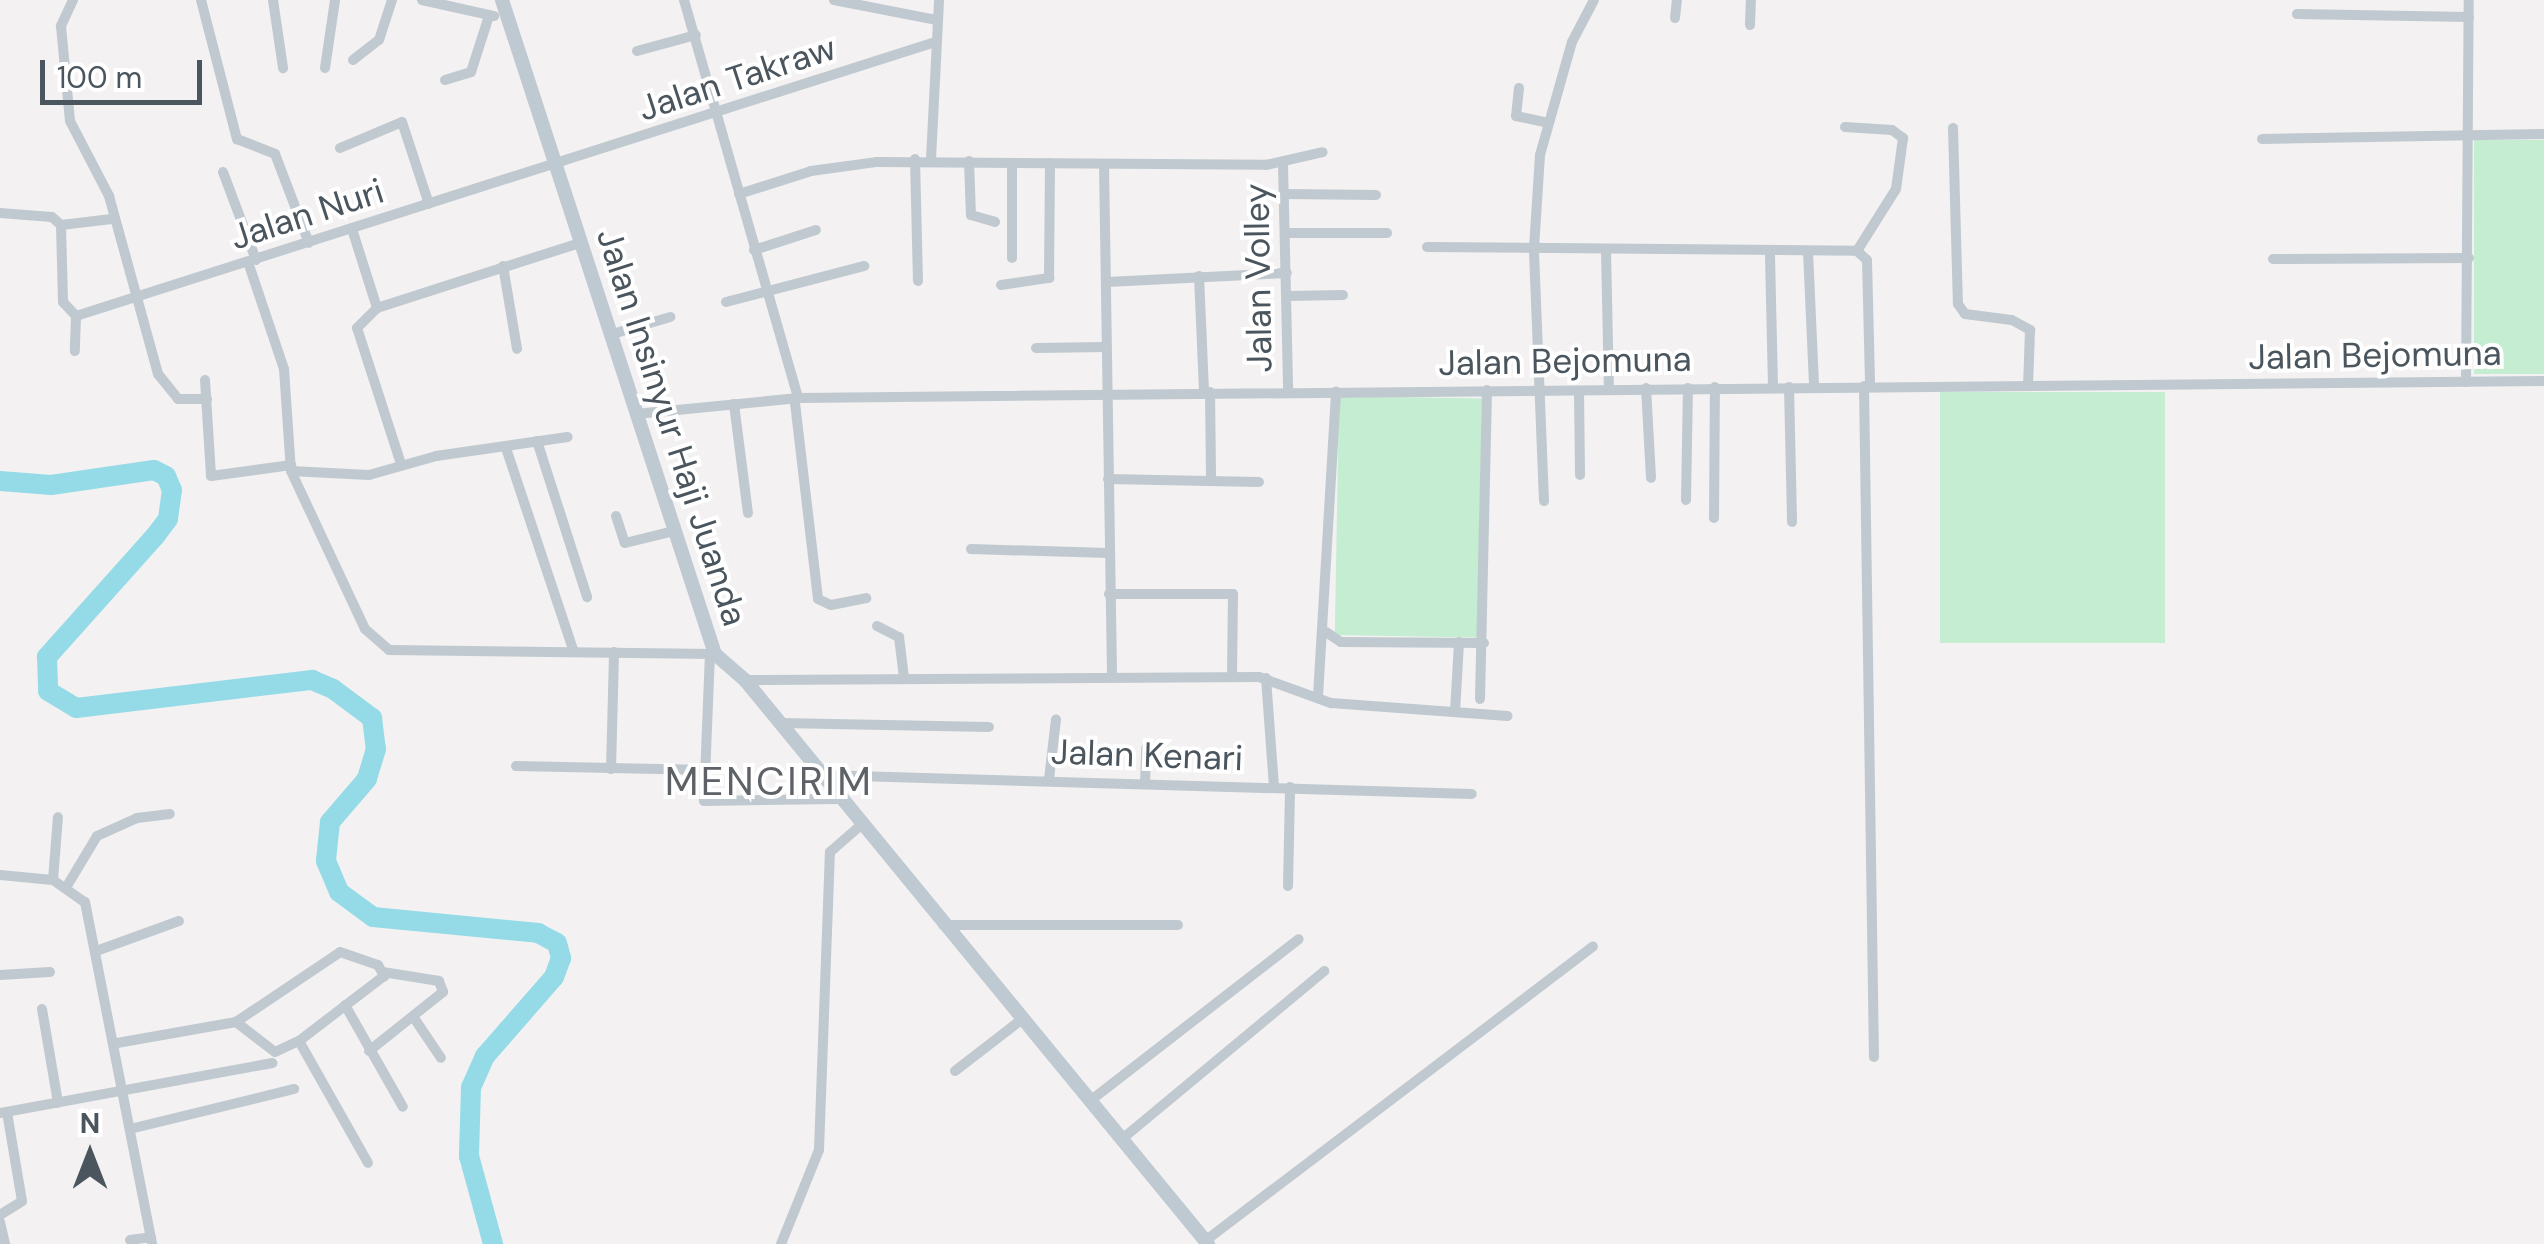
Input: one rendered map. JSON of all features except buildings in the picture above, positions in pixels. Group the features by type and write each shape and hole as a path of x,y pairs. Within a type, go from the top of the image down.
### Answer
{"street":[{"path":"73,0 60,26 70,120 98,165 158,374 178,400 207,399"},
{"path":"201,0 237,139 274,154 309,243"},
{"path":"273,0 282,68"},
{"path":"325,68 335,0"},
{"path":"353,60 379,40 392,0"},
{"path":"422,0 489,16"},
{"path":"684,0 797,401 818,599 831,605 866,598"},
{"path":"834,0 937,20"},
{"path":"930,160 939,0"},
{"path":"1544,501 1534,248 1548,123 1572,42 1594,0"},
{"path":"1675,18 1676,0"},
{"path":"1750,25 1751,0"},
{"path":"2466,382 2471,136 2469,0"},
{"path":"444,80 472,72 489,16 504,7"},
{"name":"Jalan Insinyur Haji Juanda","path":"504,7 713,654 745,680 860,826 1207,1242"},
{"path":"2296,14 2469,17"},
{"path":"637,51 696,34"},
{"name":"Jalan Takraw","path":"555,165 935,42"},
{"path":"1519,88 1516,116 1548,123"},
{"path":"340,148 402,122 429,204"},
{"path":"1845,127 1892,130 1903,138 1896,189 1857,251"},
{"path":"1954,128 1958,304 1965,314 2012,320 2030,330 2028,386"},
{"path":"2262,139 2544,134"},
{"path":"738,194 811,171 916,160 1282,164 1323,152"},
{"path":"916,160 918,281"},
{"path":"969,161 971,216 995,222"},
{"path":"1012,163 1012,258"},
{"path":"1001,285 1048,278 1050,163"},
{"path":"1104,164 1112,676"},
{"name":"Jalan Volley","path":"1282,164 1287,233 1288,392"},
{"name":"Jalan Nuri","path":"76,316 228,264 252,261 555,165"},
{"path":"223,172 284,369 291,468 364,629 389,650 713,654 702,794 709,804 838,799"},
{"path":"1284,194 1376,194"},
{"path":"0,213 52,217 61,226 63,302 76,316 74,352"},
{"path":"61,226 112,219"},
{"path":"352,230 377,308"},
{"path":"754,250 816,230"},
{"path":"1287,233 1386,233"},
{"path":"402,464 357,328 377,308 580,243"},
{"path":"1426,247 1770,254 1857,251 1867,260 1874,1057"},
{"path":"1606,250 1610,389"},
{"path":"1808,252 1814,386"},
{"path":"1770,254 1773,387"},
{"path":"2273,260 2469,258"},
{"path":"503,266 517,350"},
{"path":"726,302 768,295 864,266"},
{"path":"1107,282 1288,273"},
{"path":"1199,276 1211,480"},
{"path":"1288,296 1343,295"},
{"path":"609,335 670,317"},
{"path":"1036,348 1106,347"},
{"path":"205,380 210,476 291,468 369,475 402,464 568,436"},
{"name":"Jalan Bejomuna","path":"636,414 797,401 1207,392 2544,381"},
{"path":"1714,518 1716,387"},
{"path":"1790,387 1792,522"},
{"path":"1646,388 1651,478"},
{"path":"1686,500 1688,388"},
{"path":"1480,700 1487,390"},
{"path":"1580,391 1580,475"},
{"path":"1318,696 1326,632 1336,392"},
{"path":"734,404 748,514"},
{"path":"537,440 587,596"},
{"path":"506,448 574,652"},
{"path":"1108,479 1259,482"},
{"path":"616,516 625,543 674,531"},
{"path":"971,549 1109,553"},
{"path":"1109,594 1233,594 1232,677"},
{"path":"877,626 899,637 904,678"},
{"path":"1326,632 1341,642 1484,643"},
{"path":"1455,712 1459,642"},
{"path":"611,769 614,652"},
{"path":"1266,678 1274,786"},
{"path":"745,680 1266,678 1331,703 1508,716"},
{"path":"1049,780 1056,718"},
{"path":"781,724 989,727"},
{"path":"1146,748 1146,784"},
{"path":"516,766 706,770"},
{"name":"Jalan Kenari","path":"820,775 1472,794"},
{"path":"1288,886 1290,787"},
{"path":"67,886 97,836 137,818 170,814"},
{"path":"54,880 58,817"},
{"path":"782,1244 819,1150 830,852 860,826"},
{"path":"0,875 54,880 86,902 117,1043 151,1240 130,1240"},
{"path":"98,950 179,921"},
{"path":"942,925 1178,925"},
{"path":"1090,1101 1299,940"},
{"path":"1207,1242 1594,947"},
{"path":"117,1043 236,1022 340,952 370,960 383,972 442,984 442,998 369,1050"},
{"path":"1122,1139 1324,971"},
{"path":"0,976 50,972"},
{"path":"236,1022 274,1052 299,1041 383,972"},
{"path":"345,1005 404,1108"},
{"path":"42,1010 58,1103"},
{"path":"414,1018 441,1058"},
{"path":"955,1071 1021,1020"},
{"path":"299,1041 368,1162"},
{"path":"4,1244 0,1218 22,1202 4,1112 272,1063"},
{"path":"130,1129 294,1090"}],"green space":[{"path":"2474,140 2544,140 2544,374 2474,374"},
{"path":"1940,392 2165,392 2165,643 1940,643"},
{"path":"1339,396 1482,398 1478,637 1335,635"}],"waterway":[{"path":"0,481 51,485 154,470 166,476 172,490 168,519 47,657 48,691 76,708 312,680 333,689 372,718 376,749 367,779 330,822 326,861 339,892 373,917 538,933 557,943 561,958 554,977 485,1056 471,1087 469,1156 493,1244"}],"district":[{"name":"MENCIRIM","path":"769,781"}]}
